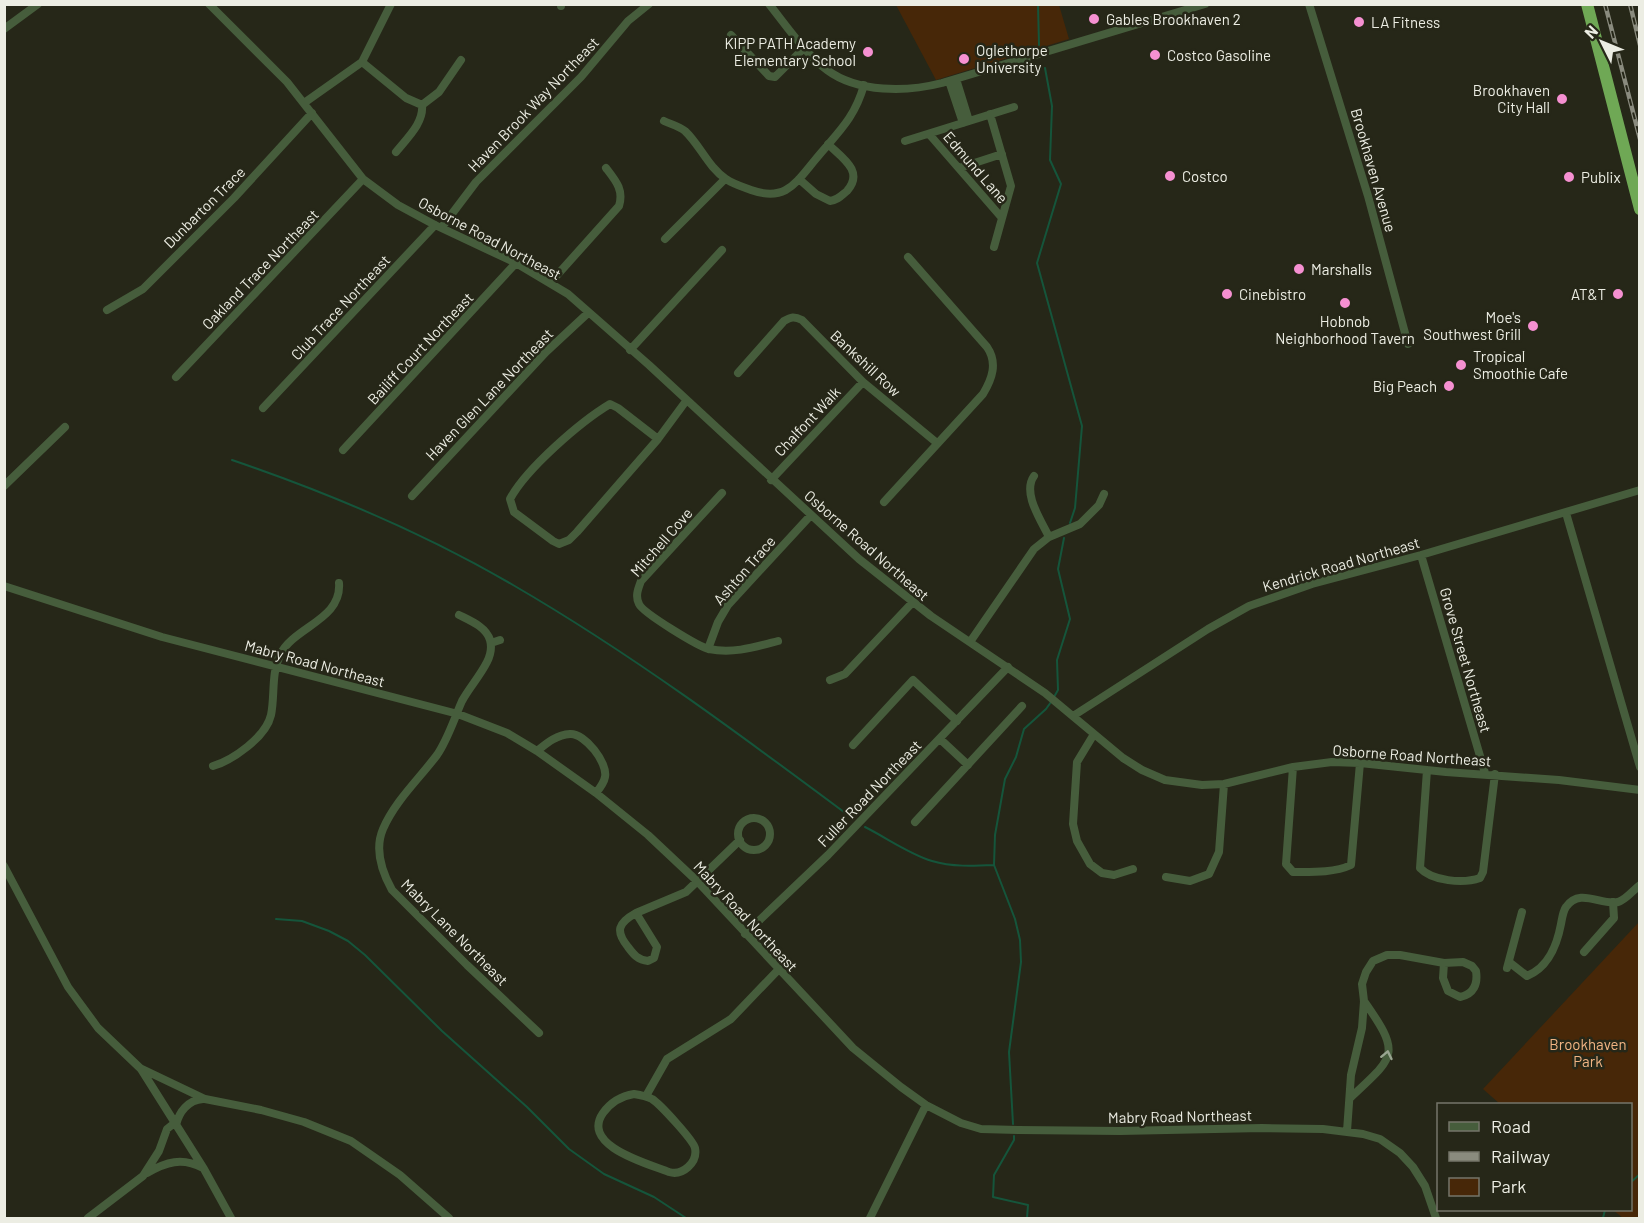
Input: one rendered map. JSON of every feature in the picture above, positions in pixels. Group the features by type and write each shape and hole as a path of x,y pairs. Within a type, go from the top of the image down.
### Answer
{"highway":[{"path":"1587,4 1640,209"}],"street":[{"path":"4,29 39,4"},
{"name":"Osborne Road Northeast","path":"209,4 287,82 363,179 398,205 516,263 568,294 771,480 912,603 1045,693 1142,771 1165,780 1202,785 1224,784 1293,767 1332,762 1360,763 1559,780 1640,790"},
{"path":"304,103 363,62 391,4"},
{"name":"Haven Brook Way Northeast","path":"438,226 476,182 581,76 628,21 649,4"},
{"path":"769,4 827,70 864,85 887,89 919,89 1205,4"},
{"name":"Brookhaven Avenue","path":"1309,4 1368,196 1408,344"},
{"path":"731,35 769,76 775,77 805,47"},
{"path":"422,105 439,92 461,60"},
{"path":"363,62 406,98 422,105"},
{"path":"952,80 966,122"},
{"path":"664,121 684,129 702,154 725,179 758,192 773,195 784,191 799,178 854,113 864,85"},
{"path":"396,152 423,114 422,105"},
{"path":"905,141 1014,107"},
{"name":"Dunbarton Trace","path":"107,310 143,289 234,198 312,113"},
{"path":"990,114 1011,186 993,247"},
{"name":"Edmund Lane","path":"929,134 1002,218"},
{"path":"799,178 816,194 830,201 839,198 850,187 855,174 852,166 828,144"},
{"path":"959,168 1002,154"},
{"path":"550,283 619,207 621,190 606,168"},
{"name":"Oakland Trace Northeast","path":"176,377 363,179"},
{"path":"665,239 725,179"},
{"name":"Club Trace Northeast","path":"263,408 438,226"},
{"path":"630,350 722,250"},
{"path":"884,502 983,394 990,382 993,362 987,347 908,257"},
{"name":"Bailiff Court Northeast","path":"343,450 516,263"},
{"name":"Haven Glen Lane Northeast","path":"412,496 546,352 588,313"},
{"name":"Bankshill Row","path":"738,373 783,321 792,316 802,320 863,382 937,443"},
{"name":"Chalfont Walk","path":"771,480 863,382"},
{"path":"658,439 610,404 568,434 518,487 510,500 514,512 553,541 559,544 568,540 623,481 658,439 686,401"},
{"path":"4,486 66,427"},
{"path":"1034,476 1030,482 1030,493 1049,537"},
{"name":"Kendrick Road Northeast","path":"1070,713 1249,606 1312,584 1421,555 1640,490"},
{"name":"Mitchell Cove","path":"722,493 641,581 637,599 640,607 708,649 739,651 778,641"},
{"path":"970,642 1023,563 1040,542 1080,524 1099,505 1104,494"},
{"path":"1566,513 1640,767"},
{"name":"Ashton Trace","path":"708,649 718,622 728,605 811,515"},
{"name":"Grove Street Northeast","path":"1421,555 1485,773"},
{"path":"213,766 232,759 264,729 271,717 275,667 279,655 291,641 334,606 340,592 339,583"},
{"name":"Mabry Road Northeast","path":"4,586 136,629 458,714 507,733 537,751 596,793 648,835 698,882 853,1048 926,1105 961,1123 981,1129 1120,1131 1262,1128 1347,1131 1380,1139 1400,1153 1413,1167 1425,1186 1436,1218"},
{"path":"830,680 845,674 912,603"},
{"path":"459,615 481,627 491,642 500,640"},
{"name":"Mabry Lane Northeast","path":"491,642 487,662 462,702 438,753 394,810 382,830 378,853 384,875 392,890 539,1033"},
{"name":"Fuller Road Northeast","path":"745,934 828,855 1008,667"},
{"path":"853,746 913,680 957,721"},
{"path":"915,822 1022,706"},
{"path":"537,751 557,736 571,734 586,740 600,758 606,776 596,793"},
{"path":"1094,734 1077,762 1073,824 1077,841 1090,864 1102,873 1114,875 1133,869"},
{"path":"940,739 968,765"},
{"path":"1293,767 1286,864 1293,872 1342,869 1351,865 1360,763"},
{"path":"1428,770 1420,868 1434,876 1461,881 1480,878 1483,872 1495,774"},
{"path":"1166,877 1190,881 1209,874 1219,852 1224,784"},
{"path":"636,913 657,947 654,958 648,961 636,957 621,938 619,931 622,923 636,913 686,892 740,840 740,825 749,819 761,820 770,831 768,841 759,849 752,849 740,840"},
{"path":"4,866 68,987 98,1028 140,1068 204,1169 231,1218"},
{"path":"1522,912 1508,965 1527,976 1532,975 1550,958 1557,945 1564,908 1571,902 1587,896 1612,902 1621,901 1640,885"},
{"path":"1584,952 1614,918 1612,902"},
{"path":"1347,1131 1351,1075 1363,1020 1362,984 1366,972 1373,961 1387,955 1400,955 1444,963 1463,962 1472,966 1477,975 1475,988 1471,993 1460,997 1448,991 1443,978 1444,963"},
{"path":"646,1096 667,1059 731,1019 778,970"},
{"path":"1350,1098 1381,1070 1389,1055 1387,1036 1364,1001"},
{"path":"1363,1020 1376,1017"},
{"path":"140,1068 205,1099"},
{"path":"634,1094 646,1096 658,1104 693,1144 695,1151 693,1158 682,1172 677,1174 669,1172 621,1153 606,1142 600,1133 600,1118 607,1108 617,1100 634,1094"},
{"path":"176,1125 188,1104 198,1099 261,1110 304,1122 351,1141 400,1175 449,1218"},
{"path":"870,1218 926,1105"},
{"path":"143,1176 159,1151 167,1129 167,1113"},
{"path":"167,1129 176,1125"},
{"path":"88,1218 161,1165 178,1161 195,1164 204,1169"}],"green space":[{"name":"Oglethorpe University","path":"896,5 1059,5 1069,39 936,80"},
{"name":"Brookhaven Park","path":"1639,922 1639,1218 1623,1218 1614,1211 1632,1211 1632,1103 1499,1103 1483,1089"}],"waterway":[{"path":"1038,4 1039,45"},
{"path":"1045,68 1052,106 1050,160 1061,184 1037,263 1082,426 1075,508 1070,523"},
{"path":"232,460 376,515 445,548 513,585 644,667 852,818"},
{"path":"1054,697 1058,690 1057,660 1070,619 1058,569 1064,538"},
{"path":"1013,1124 1009,1052 1021,962 1020,940 1015,919 994,865 995,835 1005,779 1016,757 1024,729 1051,702"},
{"path":"865,827 906,850 932,861 970,866 994,865"},
{"path":"276,919 302,921 348,941 569,1149 604,1174 654,1197 686,1218"},
{"path":"1014,1136 1014,1140 994,1175 993,1197 1028,1205 1027,1218"},
{"path":"1632,1181 1640,1174"},
{"path":"1603,1218 1605,1211"}],"railway":[{"path":"1605,4 1640,139"},
{"path":"1630,4 1640,45"}],"place":[{"name":"Gables Brookhaven 2","path":"1094,19"},
{"name":"LA Fitness","path":"1359,22"},
{"name":"KIPP PATH Academy Elementary School","path":"868,52"},
{"name":"Costco Gasoline","path":"1155,55"},
{"name":"Oglethorpe University","path":"964,59"},
{"name":"Brookhaven City Hall","path":"1562,99"},
{"name":"Costco","path":"1170,176"},
{"name":"Publix","path":"1569,177"},
{"name":"Marshalls","path":"1299,269"},
{"name":"Cinebistro","path":"1227,294"},
{"name":"AT&T","path":"1618,294"},
{"name":"Hobnob Neighborhood Tavern","path":"1345,303"},
{"name":"Moe's Southwest Grill","path":"1533,326"},
{"name":"Tropical Smoothie Cafe","path":"1461,365"},
{"name":"Big Peach","path":"1449,386"}]}
